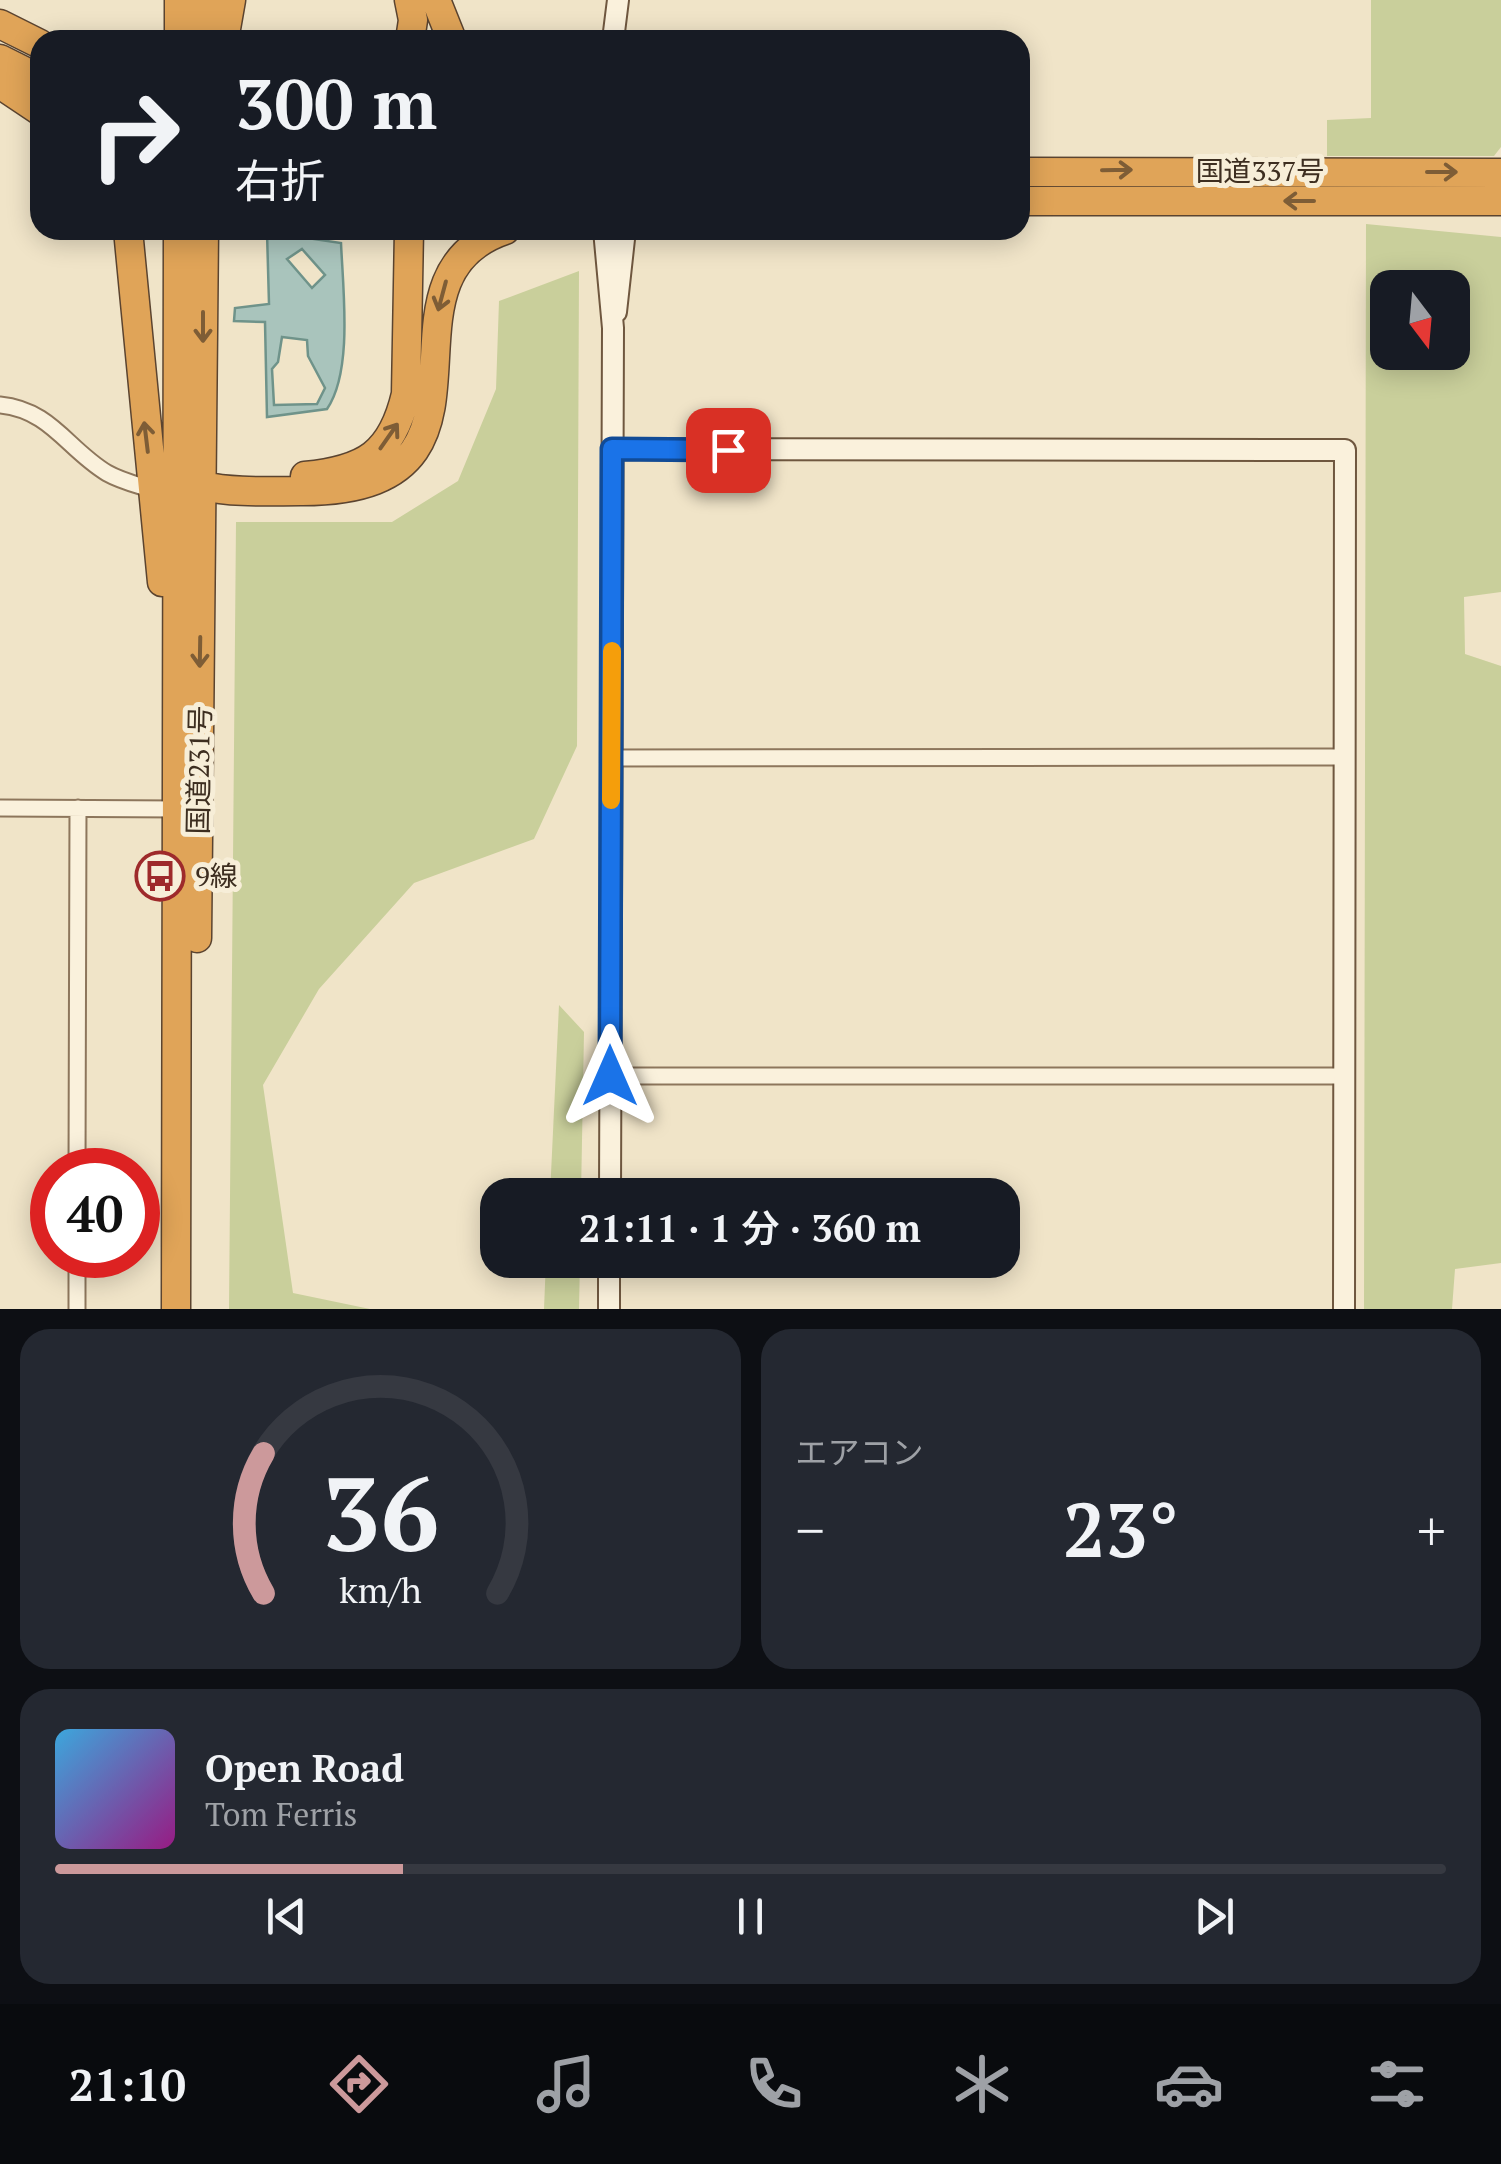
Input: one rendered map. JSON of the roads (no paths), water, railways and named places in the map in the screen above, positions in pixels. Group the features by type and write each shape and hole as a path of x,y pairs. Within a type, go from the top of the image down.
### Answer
{"highway":[{"path":"178,0 178,30"},
{"path":"205,0 205,30"},
{"path":"226,30 231,0"},
{"path":"409,0 412,30"},
{"path":"436,0 448,30"},
{"path":"0,24 30,39"},
{"path":"0,60 30,74"},
{"path":"0,84 30,104"},
{"name":"国道337号","path":"1030,172 1501,173"},
{"name":"国道337号","path":"1030,200 1501,201"},
{"name":"国道231号","path":"130,240 178,489"},
{"name":"国道231号","path":"176,1309 188,809 175,708 178,240"},
{"name":"国道231号","path":"193,1309 188,809 178,489 203,240"},
{"path":"178,489 222,480 339,473 369,460 391,440 406,394 409,240"},
{"path":"178,489 342,491 372,484 400,466 420,444 433,406 438,303 452,264 480,240"}],"street":[{"path":"615,30 618,0"},
{"path":"605,240 614,328 610,1178"},
{"path":"614,328 625,240"},
{"path":"0,405 34,413 54,424 105,472 178,489"},
{"path":"612,449 1345,450 1344,1309"},
{"path":"611,758 1345,757"},
{"path":"0,808 188,809"},
{"path":"77,1148 78,808"},
{"path":"610,1076 1344,1076"},
{"path":"77,1278 77,1309"},
{"path":"609,1278 609,1309"}],"water":[{"path":"267,240 341,243 343,352 335,393 327,409 267,417 265,322 234,321 235,308 269,304","holes":["302,249 325,275 312,288 287,259","282,337 307,340 308,356 325,388 317,404 274,405 272,369 278,362"]}],"place":[{"name":"9線","path":"160,876"}]}
